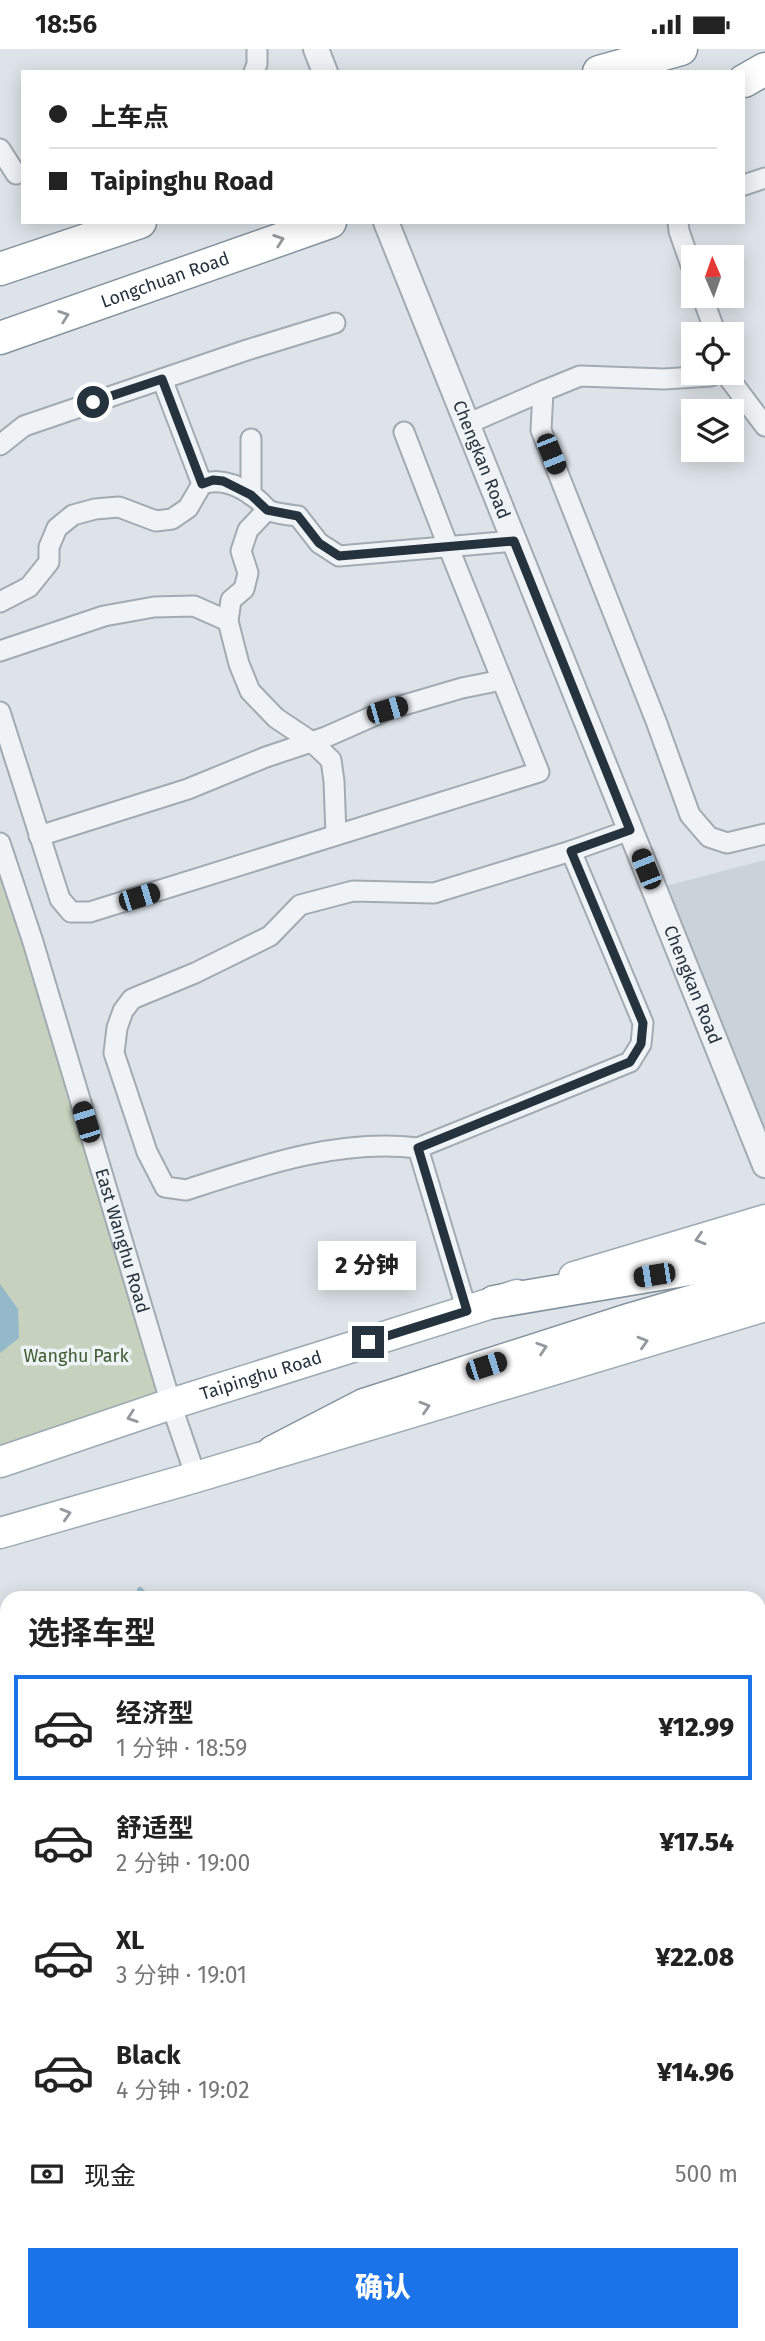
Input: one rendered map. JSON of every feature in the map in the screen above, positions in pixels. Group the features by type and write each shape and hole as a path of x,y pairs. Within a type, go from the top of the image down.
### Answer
{"highway":[{"path":"604,70 645,55 681,49"},
{"path":"745,80 765,69"},
{"path":"0,269 134,224"},
{"name":"Longchuan Road","path":"0,338 324,224"},
{"path":"480,1306 707,1266 762,1273"},
{"path":"273,1452 364,1405 762,1273"}],"main road":[{"path":"745,91 765,84"},
{"name":"Taipinghu Road","path":"0,1462 171,1404 480,1306 765,1220"},
{"path":"0,1533 273,1452"}],"street":[{"path":"255,70 257,49"},
{"path":"316,49 324,70"},
{"path":"0,149 13,175"},
{"path":"745,185 765,179"},
{"name":"Chengkan Road","path":"387,224 765,1165"},
{"path":"678,224 683,245"},
{"path":"0,445 24,426 335,323"},
{"path":"467,424 580,376 681,378"},
{"path":"162,379 202,484"},
{"path":"734,385 765,426"},
{"path":"543,391 541,430 690,815 709,837 727,843 765,834"},
{"path":"0,712 60,899 71,912 90,912 539,772 404,432"},
{"path":"251,439 251,495"},
{"path":"0,602 29,587 49,562 49,547 57,529 73,516 95,509 120,507 156,521 172,519 188,508 202,484 213,480 223,481 251,495 267,510 298,516 319,543 339,556 514,541"},
{"path":"267,510 248,530 241,551 248,573 244,589 231,600 228,621 239,664 250,691 276,718 312,742 331,760 336,835"},
{"path":"0,651 104,616 154,607 194,606 228,621"},
{"path":"39,836 188,789 387,710 462,688 502,680"},
{"path":"571,851 643,1023 641,1044 630,1062 418,1148 358,1146 313,1154 186,1190 165,1187 147,1151 114,1053 117,1028 123,1011 132,999 195,973 270,936 300,905 354,891 434,893 630,830"},
{"name":"East Wanghu Road","path":"0,843 37,955 171,1404 196,1477"},
{"path":"418,1148 480,1306"}],"shaded area":[{"path":"765,860 765,1165 654,889"}],"green space":[{"name":"Wanghu Park","path":"0,843 171,1404 0,1462"}],"water":[{"path":"0,1284 18,1309 19,1338 0,1353"}],"route":[{"path":"93,402 162,379 202,484 213,480 223,481 251,495 267,510 298,516 319,543 339,556 514,541 630,830 571,851 643,1023 641,1044 630,1062 418,1148 467,1311 368,1342"}]}
